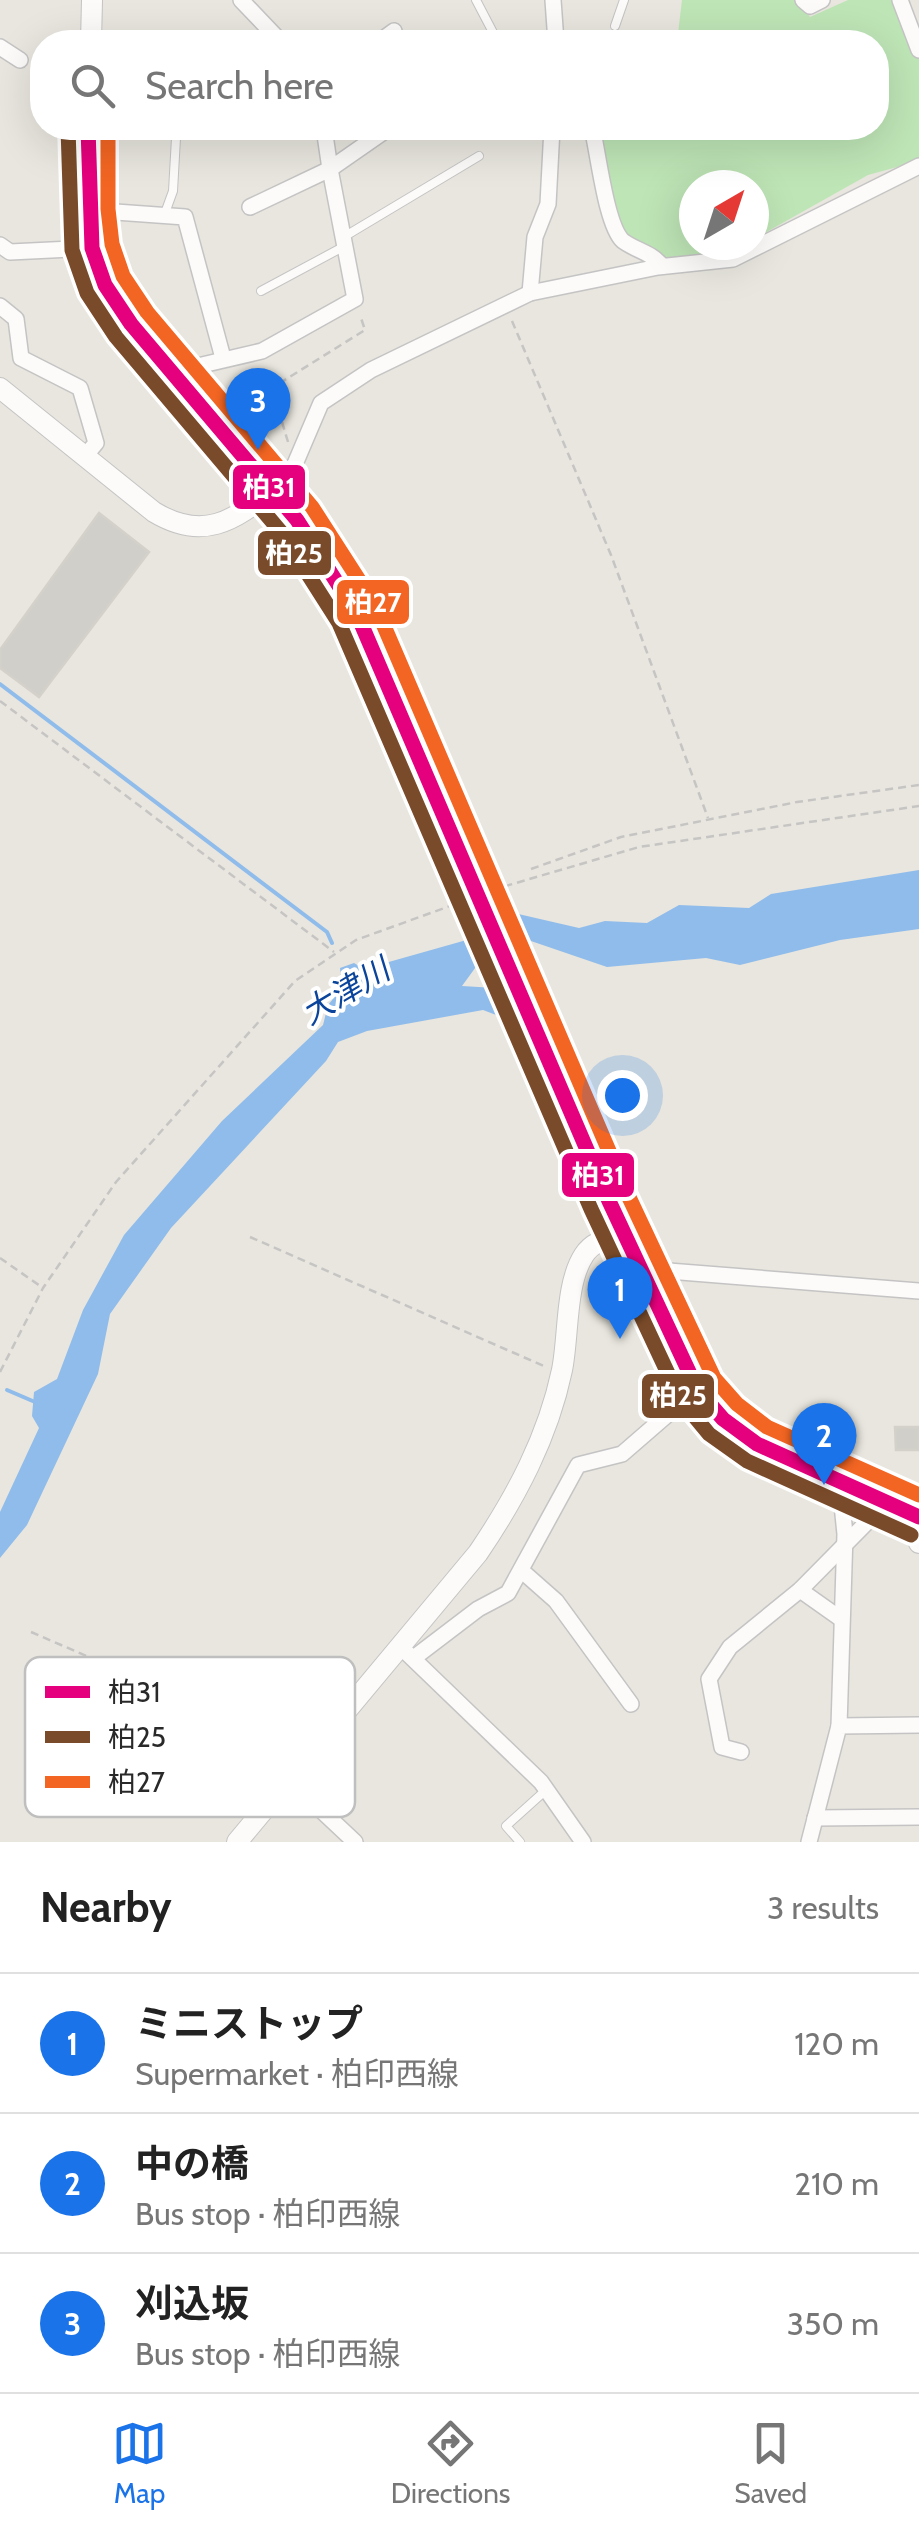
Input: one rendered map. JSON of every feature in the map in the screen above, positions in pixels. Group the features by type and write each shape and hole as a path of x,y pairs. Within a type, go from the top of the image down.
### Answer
{"main road":[{"path":"91,30 92,0"},
{"path":"88,140 92,248 116,304 273,490 319,552 374,646 624,1233 696,1389 724,1419 757,1444 919,1516"},
{"path":"0,388 154,512 182,526 198,529 228,522 273,490"},
{"path":"355,1706 406,1652 512,1501 536,1450 562,1374 583,1257 601,1241 624,1233"},
{"path":"237,1842 258,1817"}],"street":[{"path":"241,0 270,30"},
{"path":"552,30 553,0"},
{"path":"802,0 810,6 822,0"},
{"path":"900,0 919,50"},
{"path":"0,47 20,60"},
{"path":"172,372 262,352 355,299 326,140"},
{"path":"250,206 330,168 371,140"},
{"path":"530,294 535,237 548,204 551,140"},
{"path":"595,140 613,224 622,240 653,255 662,266"},
{"path":"273,490 295,464 321,404 371,370 530,294 662,266 732,259 919,166"},
{"path":"88,210 185,217 223,358"},
{"path":"0,245 10,252 92,248"},
{"path":"0,306 16,320 21,358 80,388 96,443 86,456"},
{"path":"645,1274 656,1270 919,1290"},
{"path":"583,1842 546,1790 406,1652 508,1593 578,1465 622,1454 696,1389"},
{"path":"809,1842 840,1726 844,1545 840,1494 845,1485"},
{"path":"741,1752 722,1746 714,1714 712,1669 730,1647 800,1590 882,1512 886,1503"},
{"path":"522,1571 556,1601 631,1704"},
{"path":"800,1590 841,1619"},
{"path":"840,1726 919,1725"},
{"path":"329,1817 356,1842"},
{"path":"815,1818 919,1817"}],"lane":[{"path":"476,0 492,30"},
{"path":"615,26 624,0"},
{"path":"165,213 172,191 176,140"},
{"path":"260,291 479,156"},
{"path":"520,1842 506,1826 546,1790"}],"path":[{"path":"295,464 272,388 365,330 355,299"},
{"path":"505,306 617,572 708,818"},
{"path":"0,701 335,953"},
{"path":"531,869 621,837 708,818 919,785"},
{"path":"0,1372 42,1288 137,1157 295,981 356,940 603,854 919,806"},
{"path":"250,1237 562,1374"},
{"path":"0,1258 42,1288"},
{"path":"31,1632 89,1657"}],"green space":[{"path":"682,0 798,0 810,17 848,0 893,0 919,58 919,161 868,175 769,231 769,170 679,170 679,258 664,260 628,238 605,203 589,140 889,140 889,30 678,30"}],"water":[{"name":"大津川","path":"919,870 919,929 840,940 740,965 706,958 607,967 528,940 478,964 462,986 495,988 512,1021 483,1010 367,1031 338,1042 326,1061 171,1228 110,1314 98,1374 27,1525 0,1558 0,1512 39,1428 32,1416 34,1392 57,1379 83,1310 124,1235 222,1121 323,1025 328,1005 342,988 340,968 354,963 364,969 463,941 514,913 579,928 605,921 647,923 679,905 749,908 771,894"}],"building":[{"path":"99,513 149,552 39,697 0,668 0,650"},
{"path":"895,1427 919,1427 919,1450 896,1450"}],"waterway":[{"path":"0,684 327,932 332,943"},
{"path":"7,1390 35,1402"}],"transit line":[{"name":"柏25","path":"68,140 72,250 87,293 116,337 281,532 339,623 591,1209 680,1399 709,1434 747,1461 911,1535"},
{"name":"柏31","path":"88,140 92,248 105,285 131,324 297,520 357,614 609,1201 697,1389 723,1419 757,1444 919,1517"},
{"name":"柏27","path":"108,140 108,209 112,244 123,276 147,312 312,507 375,605 627,1193 714,1378 737,1404 767,1427 919,1495"}],"place":[{"name":"刈込坂","path":"258,450"},
{"name":"ミニストップ","path":"620,1339"},
{"name":"中の橋","path":"824,1485"}]}
